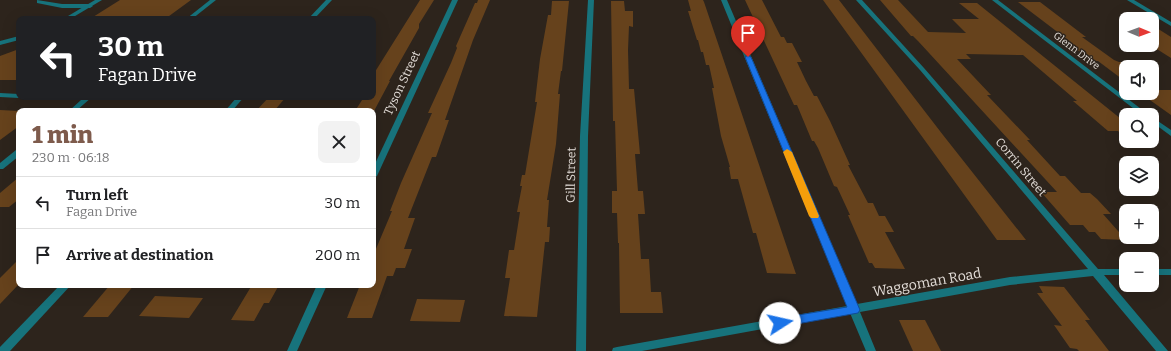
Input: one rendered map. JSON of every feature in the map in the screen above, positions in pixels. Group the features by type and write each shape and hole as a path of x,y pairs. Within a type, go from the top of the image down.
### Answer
{"street":[{"path":"40,0 39,2 47,4 90,6"},
{"path":"72,16 99,0"},
{"path":"193,16 213,0"},
{"path":"315,16 329,0"},
{"name":"Tyson Street","path":"376,170 455,0"},
{"name":"Gill Street","path":"580,351 584,136 591,0"},
{"path":"724,0 871,351"},
{"name":"Corrin Street","path":"859,0 922,69 1163,351"},
{"name":"Glenn Drive","path":"995,0 1137,108"},
{"path":"1130,0 1171,24"},
{"path":"0,43 16,39"},
{"path":"0,95 16,96"},
{"path":"76,108 86,100"},
{"path":"231,108 238,100"},
{"path":"1159,125 1171,134"},
{"path":"0,167 16,154"},
{"name":"Waggoman Road","path":"617,351 1010,281 1096,272 1119,272"},
{"path":"1159,272 1171,272"},
{"path":"3,351 63,288"},
{"path":"292,351 321,288"}],"building":[{"path":"120,0 191,0 169,16 95,16"},
{"path":"420,0 434,0 419,24 419,28 376,108 357,108 362,100 376,100 376,70"},
{"path":"478,0 490,0 473,40 445,120 449,120 436,157 432,157 408,218 415,218 404,249 412,249 405,268 396,268 393,276 387,276 372,318 347,318 359,288 376,288 376,249 392,211 390,211 401,183 432,113 428,113 451,63 457,48 456,46 475,3 477,3"},
{"path":"688,0 703,0 704,2 796,274 767,273 756,233 753,233 738,179 731,179 730,167 721,136 709,65 706,65 703,52 701,52 697,40 688,11 691,11"},
{"path":"745,0 762,0 781,37 784,37 787,43 792,43 802,62 797,62 806,81 814,96 817,96 830,121 850,165 848,165 868,203 873,203 879,216 885,216 894,232 885,232 905,269 875,268 872,263 869,263 837,187 834,186 818,148 814,141 812,141 797,105 794,105"},
{"path":"823,0 839,0 1026,240 997,240"},
{"path":"880,0 898,0 928,32 966,33 952,19 979,19 959,3 977,3 1119,117 1119,132 1108,131 1073,101 1077,101 1023,55 966,54 971,59 957,59 991,95 987,95 1030,140 1027,140 1060,176 1065,176 1081,193 1090,193 1111,214 1103,214 1119,232 1119,240 1101,239 1095,232 1089,232 1083,225 1070,225 1041,192 1057,192 918,41 911,36"},
{"path":"552,1 569,1 562,71 558,94 560,94 556,144 547,200 549,200 547,227 550,227 549,242 545,242 537,317 504,316 510,278 505,278 509,250 514,250 520,212 517,212 522,186 520,186 522,175 525,175 537,102 535,102 540,59 548,15 551,15"},
{"path":"611,1 624,1 625,11 633,11 633,27 629,26 629,89 634,89 640,154 635,154 638,191 643,191 645,214 638,214 641,259 649,259 651,292 661,292 663,313 620,313 617,213 612,213 612,191 617,191 615,121 613,121"},
{"path":"1018,2 1040,2 1086,37 1082,37 1119,62 1119,77 1098,61 1092,61 1068,43 1072,43"},
{"path":"1159,29 1171,37 1171,58 1159,50"},
{"path":"16,50 16,80 0,80 0,56"},
{"path":"1159,90 1171,90 1171,115 1150,100 1159,100"},
{"path":"266,100 283,100 277,108 259,108"},
{"path":"0,110 16,111 16,128 0,140"},
{"path":"16,180 16,201 9,207 0,207 0,193"},
{"path":"16,262 16,287 0,304 0,278"},
{"path":"1039,286 1064,287 1090,320 1085,320 1109,351 1079,351 1077,349 1070,348 1054,325 1062,326 1037,293 1043,293"},
{"path":"107,288 132,288 108,317 83,317"},
{"path":"250,288 277,288 269,303 264,303 254,321 231,320"},
{"path":"155,296 203,298 189,318 139,316"},
{"path":"417,299 465,300 460,322 410,321"},
{"path":"899,320 925,320 941,351 913,351"}],"slow traffic":[{"path":"787,152 814,216"}],"route":[{"path":"748,57 854,310 780,323"}]}
